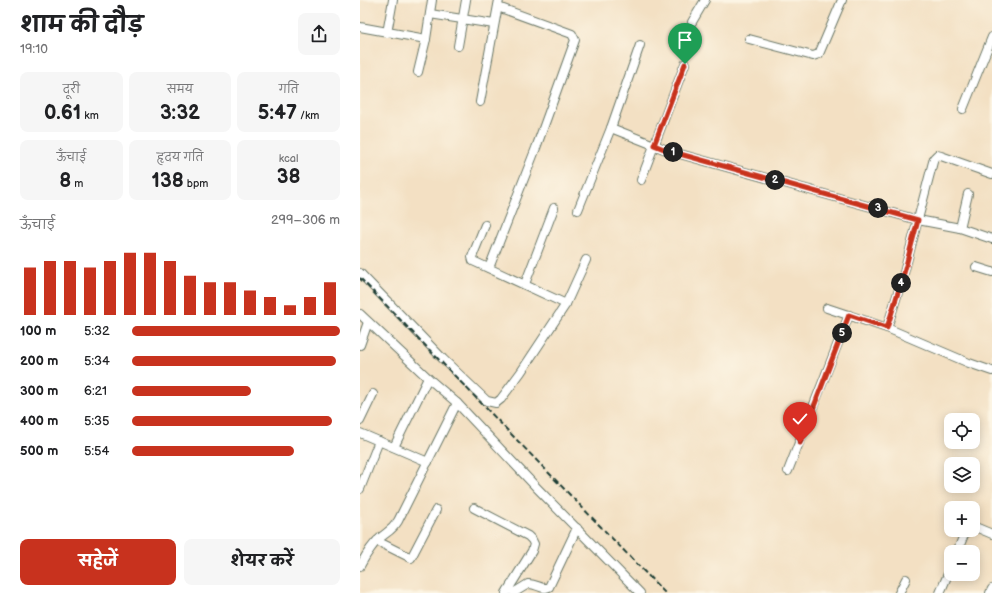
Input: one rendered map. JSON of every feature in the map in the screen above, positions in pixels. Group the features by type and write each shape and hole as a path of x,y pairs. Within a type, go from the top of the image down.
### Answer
{"street":[{"path":"387,33 393,0"},
{"path":"418,72 426,39 432,0"},
{"path":"458,46 466,0"},
{"path":"692,22 705,0"},
{"path":"749,39 813,56 819,54 842,0"},
{"path":"480,102 498,3 575,36 575,40 536,148 490,268"},
{"path":"430,14 494,24"},
{"path":"360,27 426,39"},
{"path":"963,109 992,37"},
{"path":"578,210 611,128 640,45"},
{"path":"641,180 685,64"},
{"path":"611,128 669,151 918,220 960,228 992,239"},
{"path":"887,328 904,273 934,158 937,155 992,174"},
{"path":"960,228 968,194"},
{"path":"525,284 554,208"},
{"path":"484,225 472,259 473,261 566,304"},
{"path":"360,273 486,400 496,403 502,399 566,304 586,260"},
{"path":"976,267 992,272"},
{"path":"827,308 887,328 969,363 992,371"},
{"path":"360,315 457,403 640,593"},
{"path":"788,471 849,315"},
{"path":"360,345 368,322"},
{"path":"394,447 428,378"},
{"path":"360,421 373,394"},
{"path":"360,566 377,541 393,529 398,521 457,403"},
{"path":"360,433 428,462"},
{"path":"360,489 379,441"},
{"path":"474,508 528,536 534,544 532,551 507,592"},
{"path":"377,541 411,558 436,510"},
{"path":"507,592 515,592 528,584 536,585 544,589 549,588 577,528"},
{"path":"980,529 992,534"},
{"path":"899,593 906,579"},
{"path":"940,593 945,581"},
{"path":"990,593 992,589"}],"railway":[{"path":"360,278 665,593"}],"route":[{"path":"685,64 654,145 669,151 918,220 887,328 849,315 800,443"}]}
